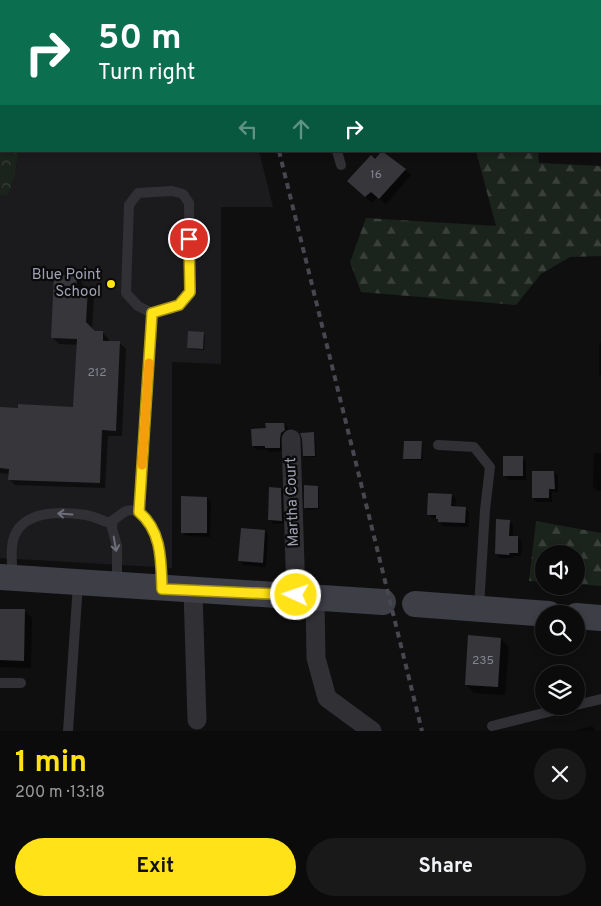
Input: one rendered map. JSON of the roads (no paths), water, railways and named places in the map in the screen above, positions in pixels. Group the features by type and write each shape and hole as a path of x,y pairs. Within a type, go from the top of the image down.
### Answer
{"street":[{"name":"Martha Court","path":"291,439 305,596 316,658 327,698 372,731"},
{"path":"6,578 383,602"},
{"path":"193,591 200,727"},
{"path":"414,604 535,613"},
{"path":"585,617 601,618"}],"lane":[{"path":"337,152 341,165"},
{"path":"172,191 183,194 189,203 190,292 179,305 152,313 138,306 126,293 129,205 138,194 172,191"},
{"path":"139,512 152,313"},
{"path":"438,445 474,447 490,467 478,608"},
{"path":"117,585 117,546 112,528 113,520 126,511 139,512 149,523 160,546 162,589"},
{"path":"6,578 17,531 31,518 55,514 88,516 112,524"},
{"path":"68,731 78,583"},
{"path":"0,683 21,683"},
{"path":"585,703 601,699"},
{"path":"492,726 536,715"}],"railway":[{"path":"279,152 422,731"}],"place":[{"name":"Blue Point School","path":"111,284"}]}
